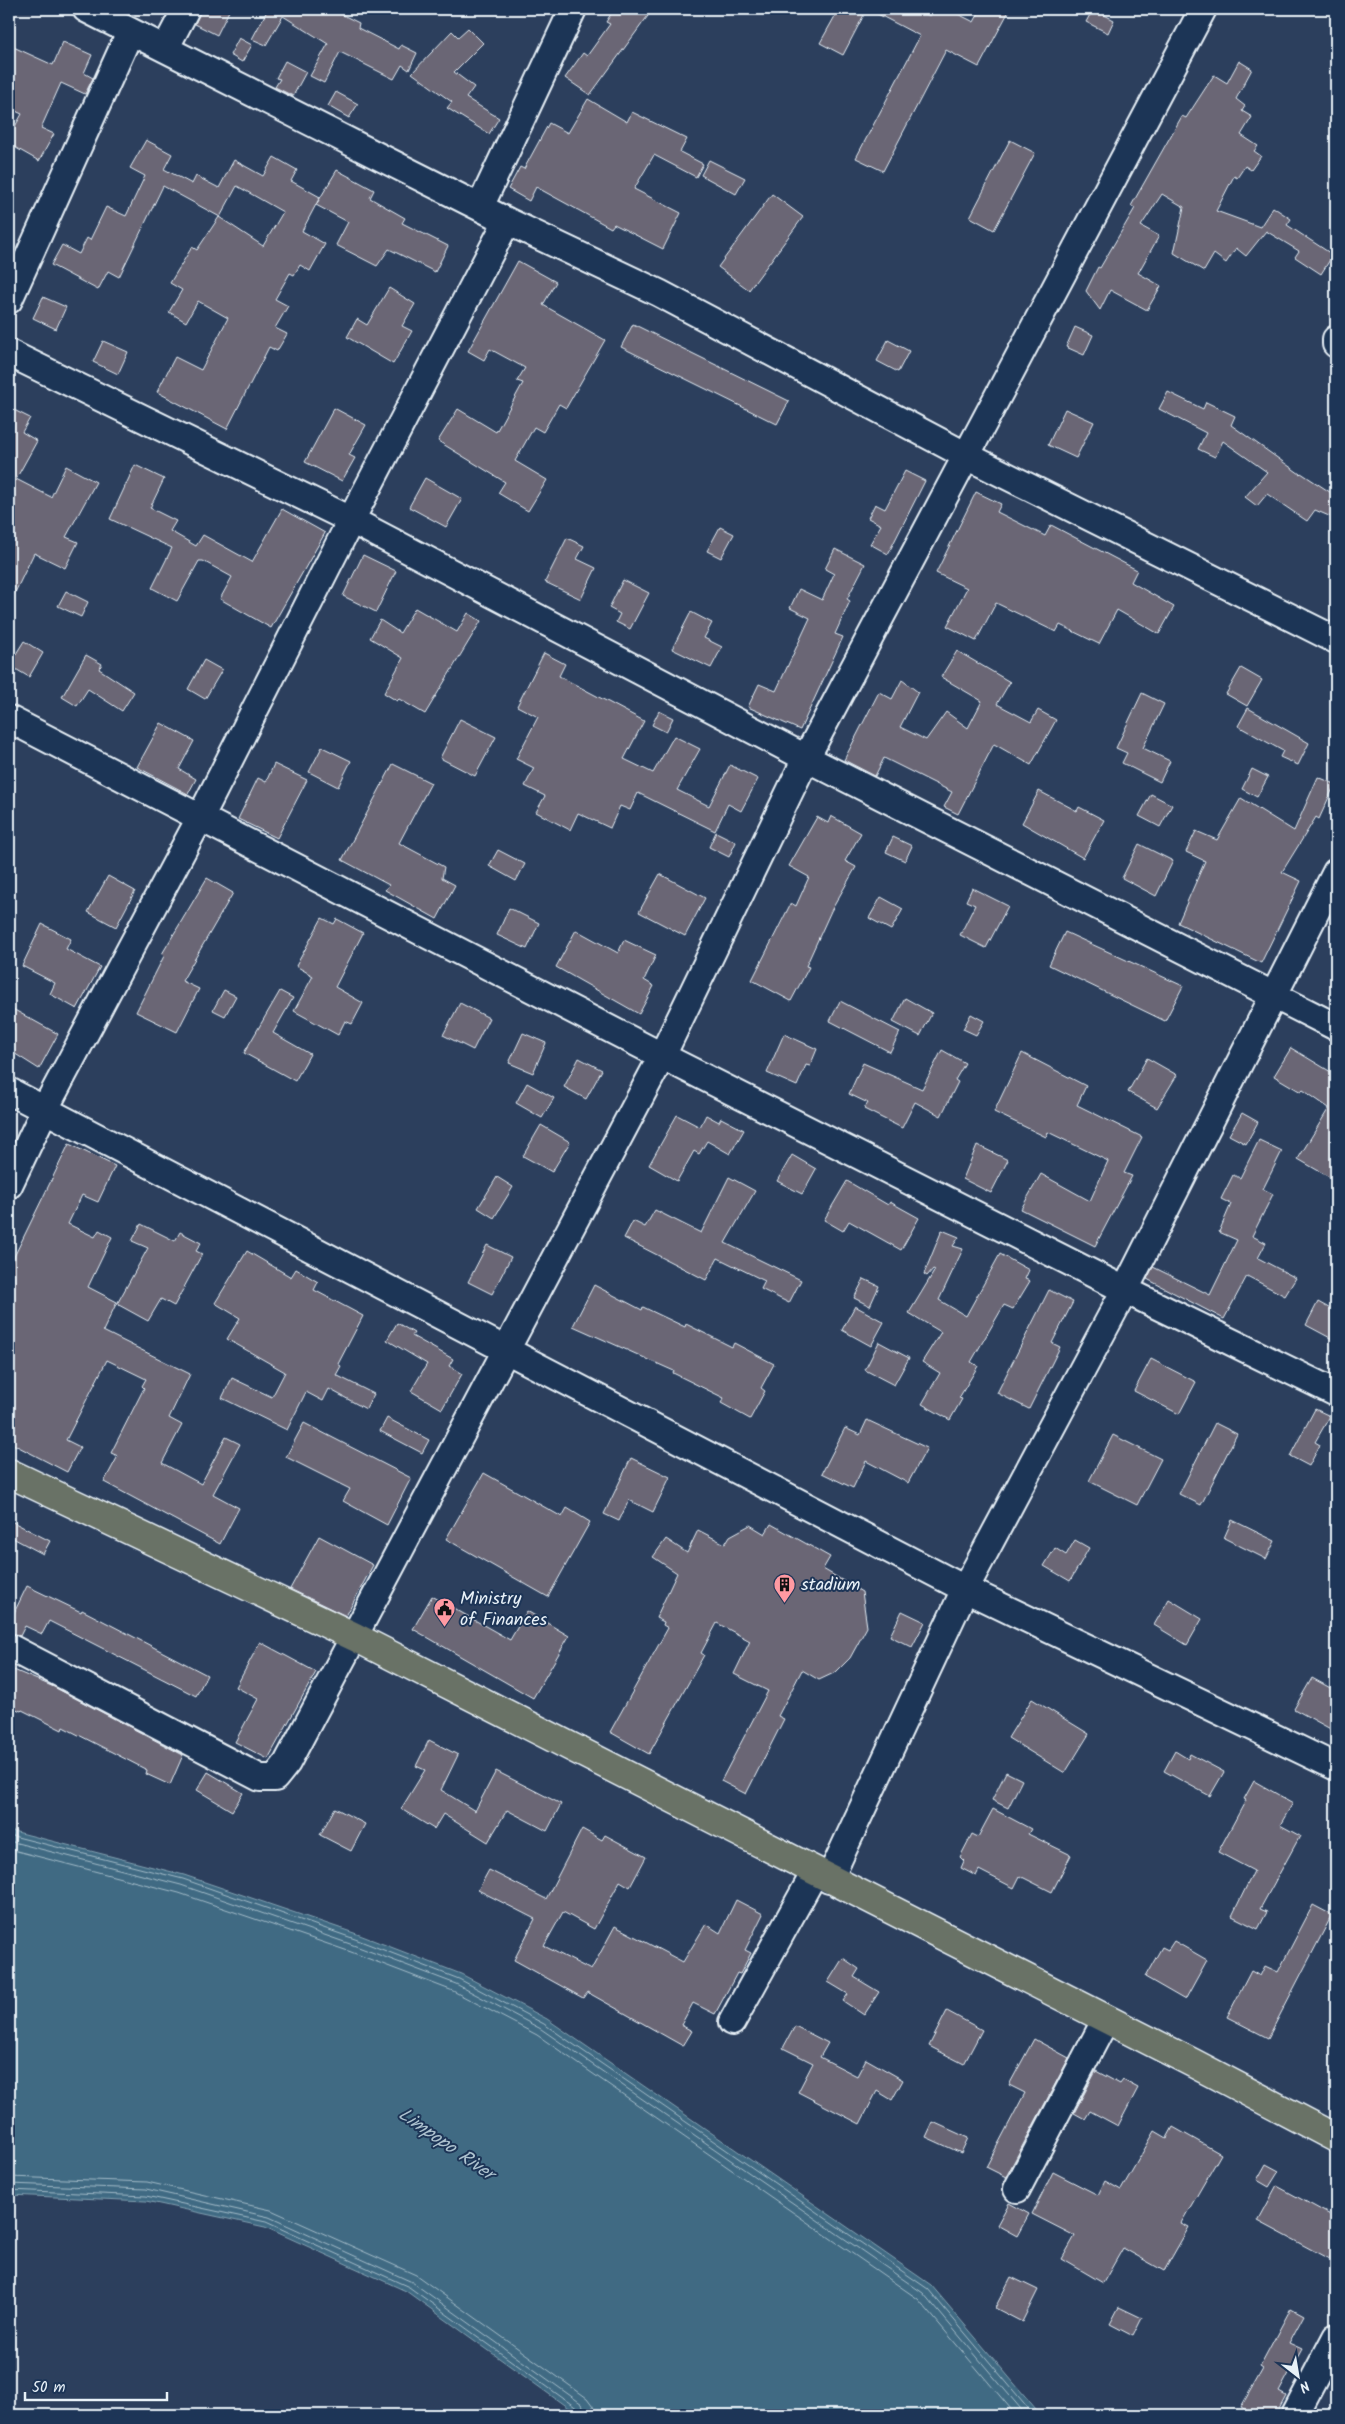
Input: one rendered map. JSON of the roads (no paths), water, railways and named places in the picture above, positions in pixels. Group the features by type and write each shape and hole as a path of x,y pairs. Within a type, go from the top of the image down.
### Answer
{"highway":[{"path":"9,1473 355,1637 1336,2138"}],"street":[{"path":"86,9 507,222 658,293 967,456 1336,640"},
{"path":"166,48 186,9"},
{"path":"480,207 573,9"},
{"path":"9,1647 260,1778 275,1778 288,1763 662,1056 806,758 1203,9"},
{"path":"9,300 130,32"},
{"path":"9,1185 45,1109 202,816 351,520 507,222"},
{"path":"1336,339 1336,344"},
{"path":"9,353 351,520 806,758 1336,1027"},
{"path":"9,719 202,816 662,1056 1125,1290 1336,1393"},
{"path":"732,2022 822,1876 965,1589 1125,1290 1336,872"},
{"path":"9,1091 965,1589 1336,1767"},
{"path":"1017,2189 1106,2019"},
{"path":"1295,2415 1336,2337"}],"water":[{"name":"Limpopo River","path":"9,1830 184,1875 357,1934 461,1974 547,2019 931,2285 1041,2415 578,2415 406,2291 265,2227 146,2201 9,2195"}],"place":[{"name":"stadium","path":"785,1603"},
{"name":"Ministry of Finances","path":"444,1627"}]}
